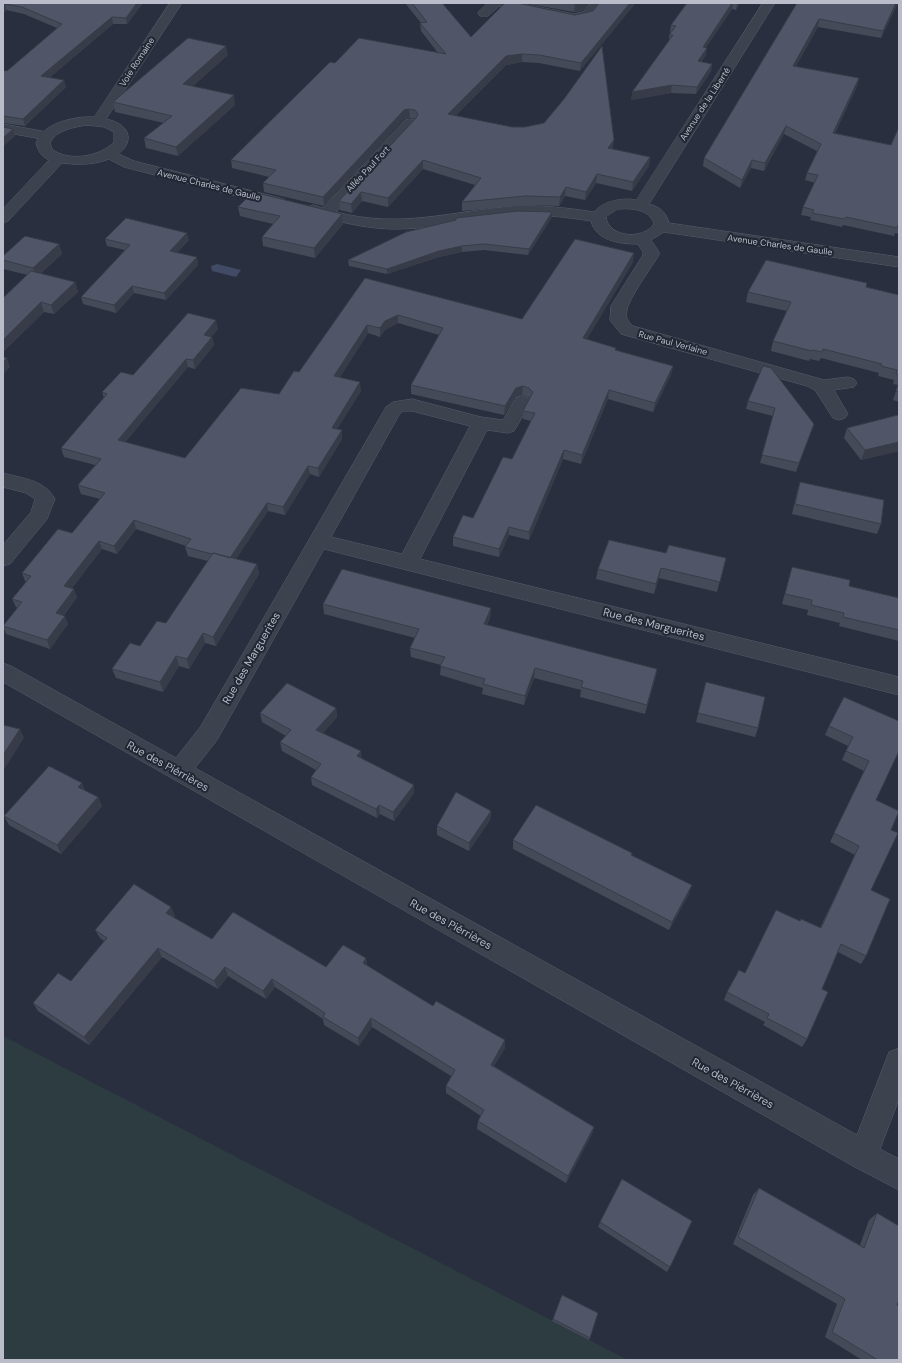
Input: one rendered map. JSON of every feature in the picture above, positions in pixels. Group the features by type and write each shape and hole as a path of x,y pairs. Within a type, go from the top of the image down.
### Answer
{"street":[{"name":"Voie Romaine","path":"98,121 176,3"},
{"path":"484,13 495,3"},
{"path":"500,3 574,18 587,15 598,3"},
{"name":"Avenue de la Liberté","path":"640,206 769,3"},
{"path":"87,121 98,121 118,128 122,134 122,141 117,148 108,153 84,160 59,158 50,154 44,149 44,142 47,136 54,130 64,125 87,121"},
{"name":"Allée Paul Fort","path":"326,214 410,123"},
{"path":"3,128 47,136"},
{"name":"Avenue Charles de Gaulle","path":"108,153 129,164 363,222 394,225 423,223 528,210 564,212 598,217"},
{"path":"3,218 59,158"},
{"path":"626,204 640,206 652,210 659,215 662,221 662,227 653,235 642,239 631,240 612,235 599,225 598,217 604,210 613,206 626,204"},
{"name":"Avenue Charles de Gaulle","path":"662,227 899,262"},
{"name":"Rue Paul Verlaine","path":"642,239 651,252 651,255 619,306 617,313 618,320 627,330 804,379 822,386 848,383"},
{"path":"822,386 839,414"},
{"name":"Rue des Marguerites","path":"179,772 209,733 392,411 399,406 412,405 481,423 508,427 522,402"},
{"path":"408,563 481,423"},
{"path":"3,480 37,490 43,494 46,499 40,514 3,559"},
{"name":"Rue des Marguerites","path":"319,541 899,686"},
{"name":"Rue des Piérrières","path":"3,672 899,1175"},
{"path":"863,1156 899,1062"}],"shaded area":[{"path":"3,1036 628,1360 3,1360"}],"water":[{"path":"217,264 241,270 236,277 212,271 211,266"}],"building":[{"path":"3,3 137,3 126,18 112,17 41,76 64,80 23,119 3,116 3,70 7,71 62,24 22,7 5,4 3,5"},
{"path":"412,3 442,3 471,37 505,3 517,3 575,15 593,11 599,3 630,3 581,63 539,55 522,54 506,56 448,114 512,127 525,127 544,123 564,99 602,46 614,140 608,148 650,157 633,182 597,174 586,192 566,187 560,197 526,196 462,202 481,178 423,160 388,198 361,192 351,204 339,201 416,118 418,114 415,110 409,109 404,110 323,197 263,183 276,170 231,160 330,62 335,63 359,38 446,54 420,23 427,22"},
{"path":"687,3 732,3 703,47 707,48 698,61 712,64 697,87 672,85 632,92 673,35 669,35 676,26 671,25"},
{"path":"797,3 896,3 883,31 819,19 793,66 859,78 833,133 891,145 899,127 899,225 897,228 846,217 844,219 812,213 814,210 803,207 818,175 807,173 821,144 786,126 765,163 752,160 742,180 704,158"},
{"path":"188,38 226,46 183,84 234,95 176,147 144,138 172,116 113,102"},
{"path":"3,127 13,129 3,138"},
{"path":"253,192 342,214 314,248 262,237 280,216 238,207"},
{"path":"518,211 552,212 529,249 484,244 462,246 439,251 387,269 348,260 406,232 456,220 456,218"},
{"path":"126,218 187,233 170,251 197,257 164,293 132,286 114,305 81,297 130,245 105,239"},
{"path":"25,236 59,244 33,268 3,260 3,256"},
{"path":"575,239 634,253 583,338 616,348 615,350 673,366 655,403 609,390 582,455 564,450 529,532 509,527 499,549 453,537 463,515 473,518 503,457 512,459 535,413 523,411 533,392 529,388 523,386 516,388 505,406 411,385 443,328 398,315 385,321 380,328 367,325 334,376 360,382 332,428 342,430 318,468 308,466 283,507 267,503 230,558 185,547 191,539 134,520 114,546 99,541 64,586 74,589 56,613 65,616 47,640 3,626 22,602 12,599 31,576 22,573 58,529 72,533 105,493 78,485 101,459 61,448 107,394 102,392 121,372 133,375 188,313 216,320 204,335 212,337 193,360 186,359 118,440 185,458 241,388 279,394 294,371 299,372 365,278 522,319"},
{"path":"766,260 867,283 866,287 899,295 899,375 896,374 897,370 881,366 882,364 823,349 822,352 812,351 773,341 791,302 748,292"},
{"path":"31,271 75,282 51,305 41,302 3,340 3,298"},
{"path":"763,366 771,368 814,424 799,463 762,455 775,408 748,401"},
{"path":"899,382 899,392 896,391"},
{"path":"898,415 899,442 865,450 847,428"},
{"path":"800,482 884,500 881,524 795,504"},
{"path":"609,540 666,553 669,545 726,558 720,582 661,568 656,584 598,569"},
{"path":"213,553 257,564 213,637 203,633 187,659 176,656 160,682 112,669 130,643 140,646 157,621 166,623"},
{"path":"792,567 850,580 849,586 899,598 899,630 843,617 844,613 811,605 812,600 785,594"},
{"path":"342,569 491,608 484,624 657,669 647,705 581,687 583,681 535,668 525,696 483,684 485,679 440,666 445,657 410,648 419,629 323,604"},
{"path":"706,682 765,697 758,728 698,713"},
{"path":"287,683 336,708 316,730 361,751 357,756 414,785 393,812 379,805 376,809 311,777 321,764 280,742 291,730 260,713"},
{"path":"844,697 899,721 899,751 876,800 899,811 891,830 898,833 871,890 890,899 866,956 841,944 822,989 828,992 807,1039 767,1018 769,1014 727,992 739,970 745,973 776,910 800,921 801,919 821,928 859,846 834,833 869,761 846,751 853,737 829,726"},
{"path":"3,725 20,729 3,755"},
{"path":"49,766 82,783 78,787 98,797 57,845 4,816"},
{"path":"456,792 491,811 469,843 437,826"},
{"path":"536,805 692,885 672,922 513,840"},
{"path":"134,884 171,907 166,913 212,939 233,912 326,967 343,945 366,958 363,963 433,1006 436,1001 505,1040 491,1065 594,1127 568,1176 478,1121 484,1110 446,1086 455,1070 371,1018 358,1038 323,1017 325,1013 272,979 263,991 225,967 214,981 158,948 84,1037 33,1003 58,973 71,981 107,938 95,930"},
{"path":"622,1179 692,1221 670,1267 600,1222"},
{"path":"759,1188 864,1248 877,1213 899,1226 899,1300 897,1305 899,1307 899,1360 878,1360 832,1332 845,1299 738,1237"},
{"path":"562,1295 598,1313 590,1338 553,1319"}]}
